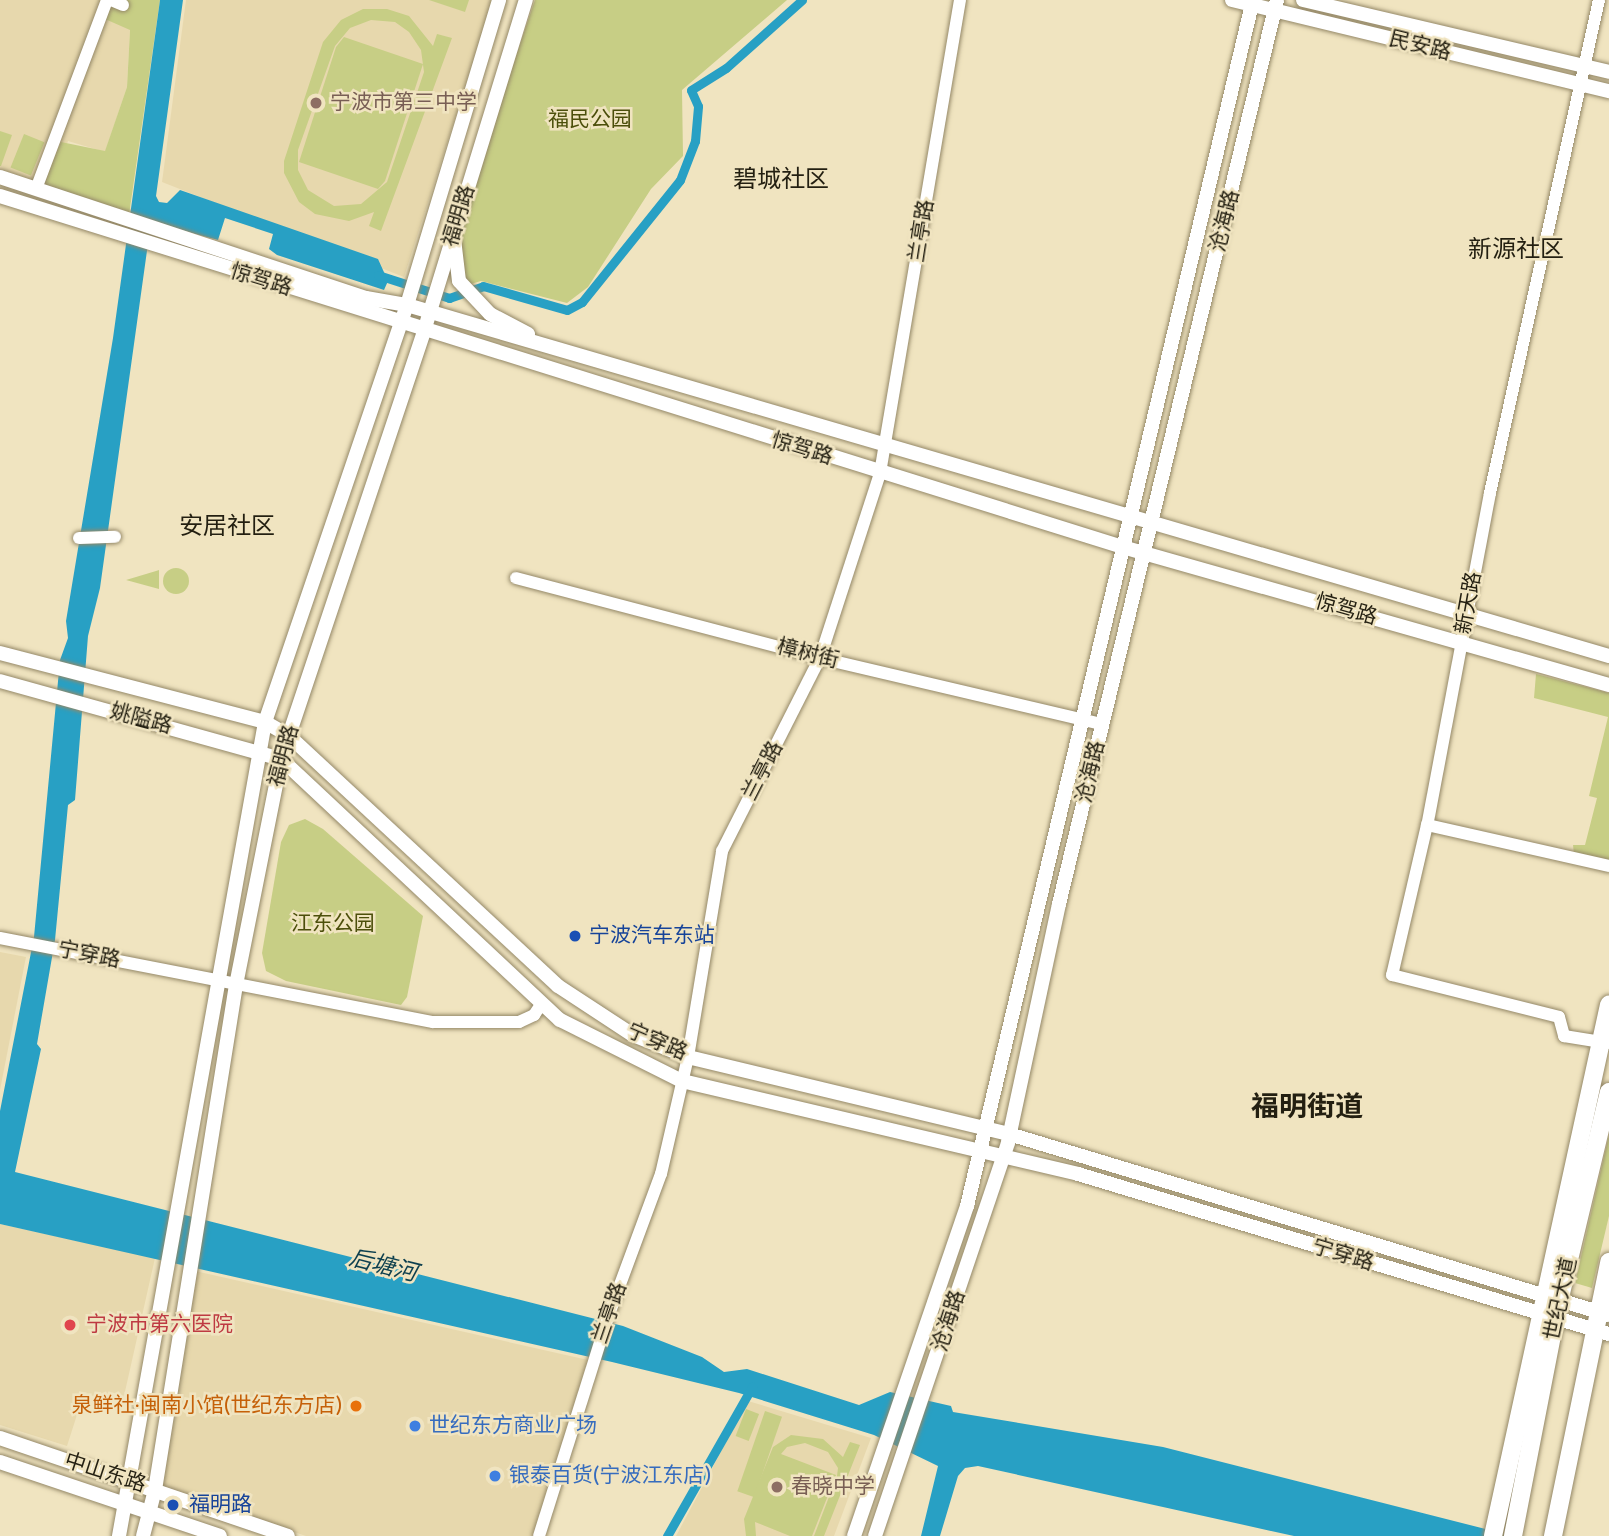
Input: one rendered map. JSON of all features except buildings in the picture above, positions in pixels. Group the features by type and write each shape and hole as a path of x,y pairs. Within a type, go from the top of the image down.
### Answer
{"highway":[{"path":"1493,1536 1553,1296 1605,1043 1609,1005"},
{"name":"世纪大道","path":"1553,1296 1609,1091"},
{"name":"世纪大道","path":"1555,1527 1602,1332 1609,1262"},
{"name":"世纪大道","path":"1513,1536 1520,1507 1548,1317"}],"main road":[{"name":"福明路","path":"119,1536 132,1482 264,723 401,324 499,0"},
{"name":"福明路","path":"143,1536 155,1490 200,1189 236,985 281,759 424,331 526,0"},
{"name":"民安路","path":"1231,0 1276,5 1609,91"},
{"name":"民安路","path":"1303,0 1609,72"},
{"name":"沧海路","path":"854,1536 967,1206 1126,548 1252,2"},
{"name":"沧海路","path":"875,1536 1009,1134 1102,724 1276,5"},
{"name":"惊驾路","path":"0,177 366,298 407,305 1609,656"},
{"name":"惊驾路","path":"0,196 154,247 1126,548 1609,685"},
{"path":"453,235 462,286 489,314 557,349"},
{"name":"姚隘路","path":"0,653 264,723 289,736"},
{"name":"姚隘路","path":"0,681 281,759"},
{"name":"宁穿路","path":"289,736 558,986 633,1035 688,1057 1009,1134 1604,1312"},
{"name":"宁穿路","path":"281,759 560,1020 682,1081 1003,1154 1078,1174 1602,1332"},
{"name":"中山东路","path":"0,1438 288,1536"},
{"name":"中山东路","path":"0,1462 220,1536"}],"street":[{"name":"兰亭路","path":"539,1536 605,1327 661,1174 688,1057 722,851 820,658 888,447 960,0"},
{"name":"新天路","path":"1599,0 1583,85 1466,614 1427,825 1392,975 1559,1017 1564,1036 1605,1043"},
{"path":"36,189 113,2"},
{"path":"79,538 115,537"},
{"name":"樟树街","path":"516,578 820,658 1102,724"},
{"path":"1427,825 1609,866"},
{"name":"宁穿路","path":"0,939 236,985 469,1025 519,1022 534,1015 541,1003"}],"shaded area":[{"path":"0,0 112,0 130,29 127,87 105,152 68,141 51,191 0,173"},
{"name":"宁波市第三中学","path":"186,0 493,0 404,277 162,182"},
{"path":"0,952 26,957 0,1090"},
{"name":"宁波市第六医院","path":"0,1224 155,1258 122,1405 84,1393 67,1446 0,1425"},
{"path":"195,1271 588,1360 534,1536 306,1536 161,1487"},
{"name":"春晓中学","path":"748,1401 871,1438 834,1536 676,1536"}],"green space":[{"path":"112,0 160,0 129,215 51,191 43,182 61,142 105,151 127,87 130,30 105,19"},
{"path":"429,0 469,0 465,12"},
{"name":"福民公园","path":"535,0 787,0 682,90 683,156 651,189 588,287 567,303 481,281 464,286 455,235"},
{"path":"363,9 387,9 409,16 433,46 437,34 452,38 381,231 369,226 374,212 349,221 315,214 299,202 284,173 284,161 323,42 341,20","holes":["371,20 395,22 409,32 421,50 424,72 387,182 361,204 334,206 308,190 298,170 298,150 335,46 350,28"]},
{"path":"344,37 423,64 385,181 378,189 299,162 336,47"},
{"path":"0,131 12,135 1,166 0,166"},
{"path":"24,134 44,142 31,176 11,167"},
{"path":"176,568 185,572 189,581 185,590 176,594 167,590 163,581 167,572"},
{"path":"159,570 159,589 126,580 156,571"},
{"path":"1536,674 1609,693 1609,861 1574,854 1573,845 1585,845 1597,798 1589,796 1608,717 1534,698"},
{"name":"江东公园","path":"305,819 323,829 423,916 407,997 401,1005 286,981 266,971 262,953 281,842 289,825"},
{"path":"1609,1135 1609,1216 1592,1288 1575,1283"},
{"path":"746,1409 759,1414 749,1441 736,1436"},
{"path":"765,1411 782,1417 754,1497 737,1491"},
{"path":"791,1435 823,1439 843,1457 850,1442 860,1445 824,1536 814,1536 837,1476 838,1468 828,1452 805,1443 787,1447 781,1454 836,1475 812,1536 790,1536 755,1522 756,1536 746,1536 744,1519 773,1447"}],"water":[{"name":"后塘河","path":"160,0 183,0 156,196 159,202 167,203 180,190 378,259 388,281 384,290 277,255 269,249 273,234 225,218 218,240 151,222 100,588 88,636 75,800 68,805 55,940 37,1044 41,1049 15,1172 623,1326 702,1357 724,1372 747,1369 859,1405 890,1392 951,1406 953,1412 1163,1447 1513,1536 1294,1536 978,1466 965,1468 958,1476 940,1536 921,1536 938,1466 874,1435 739,1393 612,1362 0,1224 0,1111 34,937 60,660 68,638 66,621 113,338"}],"waterway":[{"path":"378,275 449,298 483,286 567,310 582,302 680,180 695,141 698,106 691,90 726,68 802,0"},
{"path":"667,1536 752,1387"}],"place":[{"name":"宁波市第三中学","path":"316,103"},
{"name":"宁波汽车东站","path":"575,936"},
{"name":"宁波市第六医院","path":"70,1325"},
{"name":"泉鲜社·闽南小馆(世纪东方店)","path":"356,1406"},
{"name":"世纪东方商业广场","path":"415,1426"},
{"name":"银泰百货(宁波江东店)","path":"495,1476"},
{"name":"春晓中学","path":"777,1487"},
{"name":"福明路","path":"173,1505"}],"district":[{"name":"碧城社区","path":"781,180"},
{"name":"新源社区","path":"1516,250"},
{"name":"安居社区","path":"227,527"},
{"name":"福明街道","path":"1307,1107"}]}
